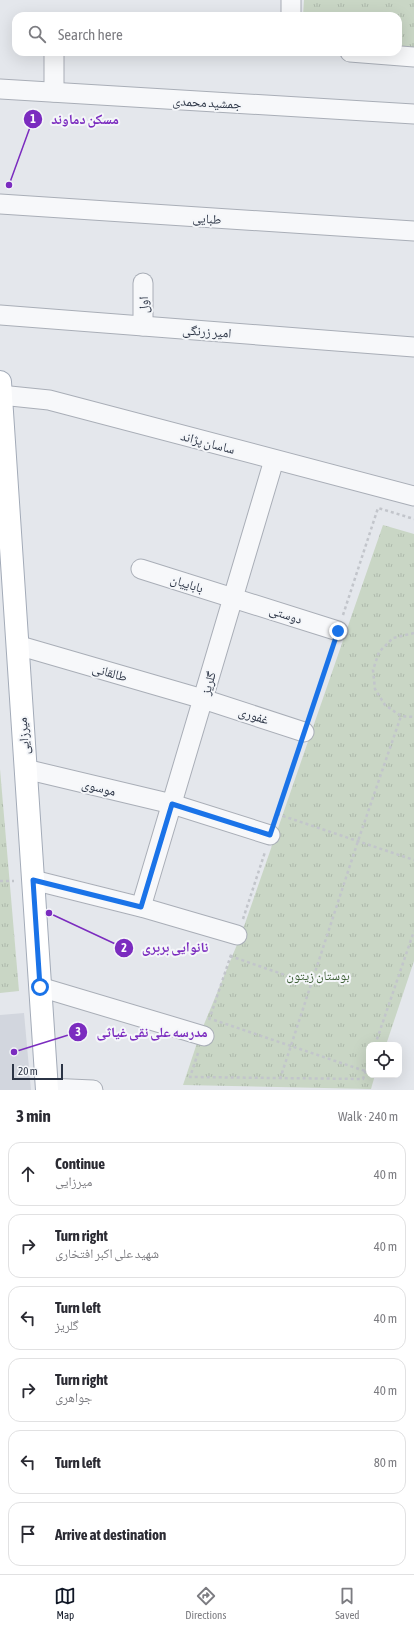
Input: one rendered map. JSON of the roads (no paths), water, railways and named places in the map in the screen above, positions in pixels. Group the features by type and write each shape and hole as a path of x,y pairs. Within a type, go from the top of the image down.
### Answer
{"main road":[{"name":"میرزایی","path":"0,392 47,1089"}],"street":[{"path":"290,12 291,0"},
{"path":"54,56 54,92"},
{"path":"401,56 414,57"},
{"name":"جمشید محمدی","path":"0,89 414,114"},
{"name":"طبایی","path":"0,204 414,231"},
{"name":"اول","path":"143,283 143,326"},
{"name":"امیر زرنگی","path":"0,315 414,347"},
{"name":"ساسان پژاند","path":"0,392 49,400 414,496"},
{"name":"گلریز","path":"141,907 274,460"},
{"name":"باباییان","path":"141,569 233,597"},
{"name":"دوستی","path":"233,597 338,631"},
{"name":"طالقانی","path":"17,645 203,699"},
{"name":"غفوری","path":"203,699 304,732"},
{"name":"موسوی","path":"25,769 172,804 270,835"},
{"path":"33,880 141,907 237,935"},
{"path":"40,987 204,1036"},
{"path":"47,1089 93,1090"}],"place":[{"name":"مسکن دماوند","path":"9,185"},
{"name":"نانوایی بربری","path":"49,913"},
{"name":"مدرسه علی نقی غیاثی","path":"14,1052"}],"park label":[{"name":"بوستان زیتون","path":"318,975"}]}
